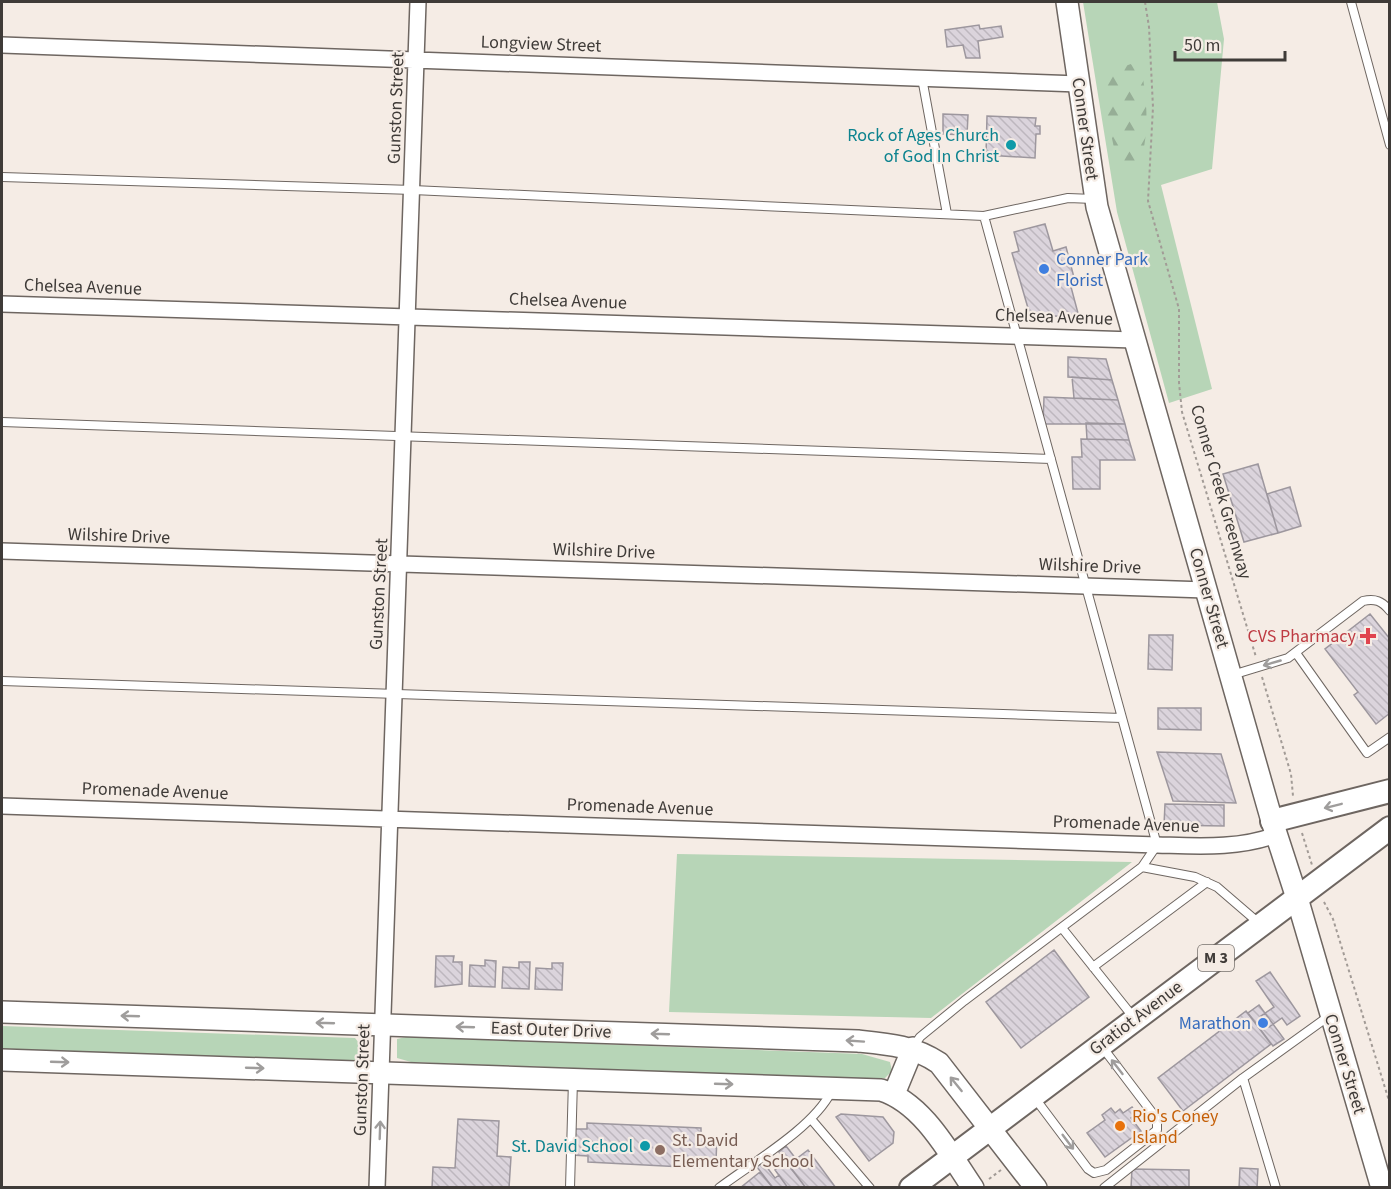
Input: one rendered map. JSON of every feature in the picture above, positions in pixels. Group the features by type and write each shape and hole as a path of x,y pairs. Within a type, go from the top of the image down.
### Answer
{"main road":[{"path":"1274,828 1389,791"},
{"name":"Gratiot Avenue","path":"911,1188 1389,828"}],"street":[{"name":"Gunston Street","path":"378,1188 388,818 400,564 418,2"},
{"name":"Conner Street","path":"1066,2 1096,199 1134,340 1274,828 1298,897 1330,1015 1382,1188"},
{"name":"Longview Street","path":"2,45 1079,84"},
{"name":"Chelsea Avenue","path":"2,304 1134,340"},
{"name":"Wilshire Drive","path":"2,551 1206,590"},
{"name":"Promenade Avenue","path":"2,806 1157,845 1230,846 1260,841 1274,828"},
{"name":"East Outer Drive","path":"2,1012 858,1041 913,1048 939,1063 1036,1188"},
{"path":"894,1094 913,1048"},
{"path":"2,1060 881,1090 905,1101 926,1123 952,1158 979,1185"}],"lane":[{"path":"1351,2 1389,145"},
{"path":"922,78 947,214"},
{"path":"2,177 413,190 984,216 1068,198 1096,199"},
{"path":"913,1048 920,1037 1142,867 1157,845 984,216"},
{"path":"2,422 1051,459"},
{"path":"1231,675 1288,658 1363,601 1372,599 1378,601 1389,611"},
{"path":"1296,652 1367,753 1389,737"},
{"path":"2,681 1122,718"},
{"path":"1142,867 1195,877 1207,882 1217,887 1261,925"},
{"path":"1093,967 1207,882"},
{"path":"1062,928 1135,1019"},
{"path":"1104,1188 1243,1078 1330,1015"},
{"path":"1033,1095 1088,1169 1094,1173 1106,1170 1157,1130 1159,1126 1157,1119 1100,1045"},
{"path":"1243,1078 1276,1188"},
{"path":"570,1188 573,1079"},
{"path":"719,1188 811,1119 825,1104 832,1088"},
{"path":"811,1119 870,1188"}],"path":[{"name":"Conner Creek Greenway","path":"1145,2 1149,27 1154,107 1148,201 1179,309 1179,383 1182,412 1291,774 1293,800"},
{"path":"1302,832 1307,850"},
{"path":"1328,913 1333,919 1389,1104"},
{"path":"979,1185 1004,1167"}],"green space":[{"path":"1083,2 1217,2 1224,39 1212,169 1161,185 1212,389 1169,403 1117,212"},
{"path":"1131,64 1142,72 1146,99 1145,138 1135,176 1120,176 1100,82 1107,72"},
{"path":"677,854 1132,862 931,1018 669,1012"},
{"path":"2,1026 355,1038 359,1043 359,1057 354,1061 2,1050"},
{"path":"406,1037 862,1054 890,1062 892,1071 885,1078 867,1079 411,1062 397,1058 397,1039"}],"building":[{"path":"979,25 980,29 1001,26 1003,37 978,41 980,58 966,58 963,45 947,47 945,30"},
{"name":"Rock of Ages Church of God In Christ","path":"943,114 968,115 967,135 943,134"},
{"name":"Rock of Ages Church of God In Christ","path":"987,116 1036,118 1035,126 1040,126 1040,134 1036,134 1035,158 986,155"},
{"name":"Conner Park Florist","path":"1045,224 1053,251 1066,247 1076,285 1071,287 1079,317 1030,315 1012,253 1019,251 1014,232"},
{"path":"1068,357 1106,359 1112,380 1068,377"},
{"path":"1072,377 1112,380 1118,400 1074,398"},
{"path":"1044,397 1118,400 1125,424 1043,424"},
{"path":"1086,423 1125,424 1129,440 1087,439"},
{"path":"1081,439 1129,440 1135,460 1100,460 1100,489 1073,489 1072,457 1082,457"},
{"path":"1258,464 1278,533 1244,542 1223,474"},
{"path":"1290,487 1301,526 1278,533 1267,494"},
{"path":"1370,614 1390,639 1390,713 1376,724 1354,695 1358,692 1325,649"},
{"path":"1149,635 1173,635 1172,670 1148,669"},
{"path":"1158,708 1201,708 1201,730 1158,729"},
{"path":"1157,752 1221,754 1236,803 1173,801"},
{"path":"1165,804 1224,805 1224,826 1164,825"},
{"path":"1054,950 1089,997 1021,1048 986,1002"},
{"path":"436,956 454,956 453,962 462,962 462,984 435,987"},
{"path":"485,960 496,961 495,987 469,986 470,965 485,966"},
{"path":"519,962 530,962 529,989 502,988 503,967 519,968"},
{"path":"552,963 563,963 562,990 535,989 536,968 552,969"},
{"path":"1270,972 1300,1016 1287,1025 1282,1018 1269,1027 1261,1016 1274,1007 1256,981"},
{"path":"1259,1005 1284,1039 1273,1046 1248,1013"},
{"path":"1246,1011 1271,1044 1183,1111 1158,1078"},
{"path":"1132,1107 1137,1114 1131,1118 1141,1131 1105,1157 1087,1133 1105,1120 1102,1115 1111,1108 1115,1113 1120,1109 1123,1113"},
{"path":"841,1114 883,1117 894,1132 893,1143 869,1161 836,1117"},
{"path":"458,1119 499,1121 497,1156 511,1157 509,1188 432,1188 433,1167 455,1168"},
{"name":"St. David School","path":"587,1123 701,1128 701,1137 717,1138 716,1160 702,1159 702,1168 588,1162 588,1156 572,1155 574,1129 587,1129"},
{"path":"786,1146 796,1159 808,1150 836,1188 806,1188 779,1152"},
{"path":"763,1162 775,1178 779,1175 788,1188 773,1188 757,1167"},
{"path":"786,1162 806,1188 788,1188 775,1170"},
{"path":"1240,1168 1258,1169 1257,1188 1239,1188"},
{"path":"1132,1169 1189,1170 1189,1188 1131,1188"},
{"path":"760,1172 773,1188 740,1188"}],"place":[{"name":"Rock of Ages Church of God In Christ","path":"1011,145"},
{"name":"Conner Park Florist","path":"1044,269"},
{"name":"CVS Pharmacy","path":"1368,636"},
{"name":"Marathon","path":"1263,1023"},
{"name":"Rio's Coney Island","path":"1120,1126"},
{"name":"St. David School","path":"645,1146"},
{"name":"St. David Elementary School","path":"660,1150"}]}
